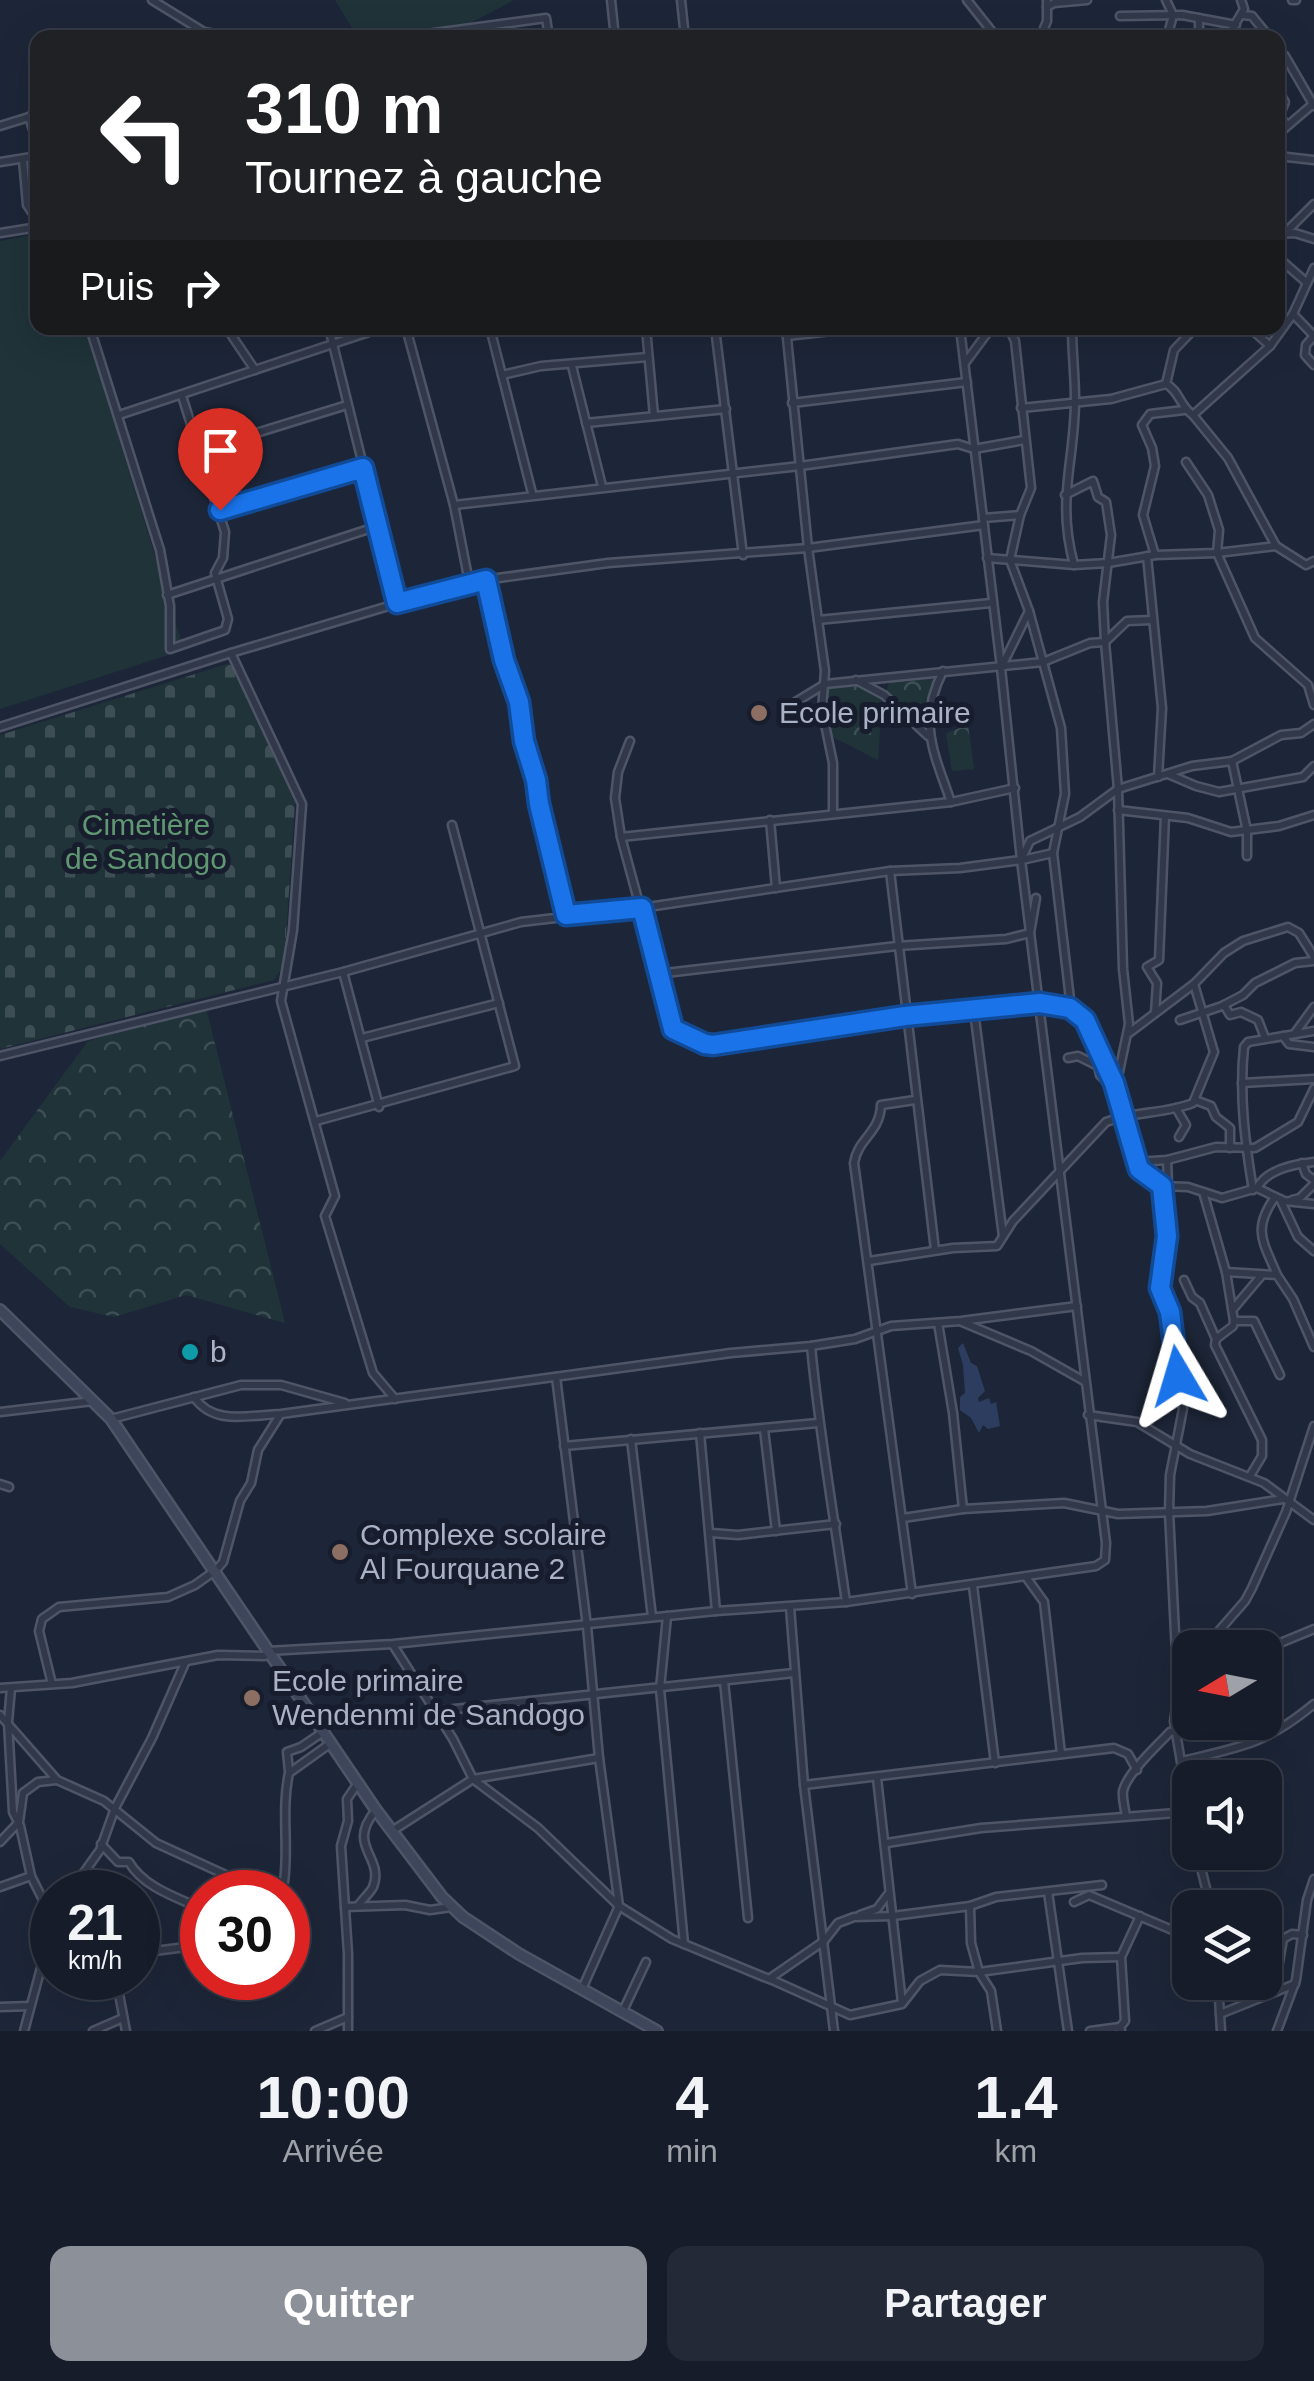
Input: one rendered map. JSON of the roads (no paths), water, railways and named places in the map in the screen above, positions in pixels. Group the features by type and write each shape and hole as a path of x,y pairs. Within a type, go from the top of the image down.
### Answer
{"street":[{"path":"152,0 201,30"},
{"path":"611,0 615,30"},
{"path":"681,0 684,30"},
{"path":"968,0 992,30"},
{"path":"1043,30 1047,4 1086,0"},
{"path":"1166,0 1173,15 1169,30"},
{"path":"1233,30 1244,9 1241,0"},
{"path":"1242,14 1252,16 1263,30"},
{"path":"1120,16 1173,15 1236,25"},
{"path":"458,30 546,18 548,30"},
{"path":"1199,18 1199,30"},
{"path":"1285,56 1314,104 1285,128"},
{"path":"1,125 29,116 30,119"},
{"path":"1285,122 1288,125"},
{"path":"1285,157 1314,160"},
{"path":"0,162 30,158"},
{"path":"23,160 30,211"},
{"path":"1285,230 1314,204"},
{"path":"0,233 30,226"},
{"path":"1285,234 1314,239"},
{"path":"1285,264 1306,282"},
{"path":"1285,325 1314,268"},
{"path":"1293,314 1314,336 1306,345 1306,354 1314,364"},
{"path":"92,335 160,550 170,606 170,649 228,626 215,572 223,558 226,532 182,396"},
{"path":"331,335 397,603"},
{"path":"119,415 359,335"},
{"path":"408,335 454,505 469,582"},
{"path":"492,335 532,494"},
{"path":"646,335 654,416"},
{"path":"716,335 743,554"},
{"path":"787,335 825,684 822,710 833,762 832,813"},
{"path":"0,1688 185,1664 218,1655 265,1656 268,1652 846,1602 1096,1566 1105,1560 961,335"},
{"path":"965,364 986,335"},
{"path":"1012,335 1031,488 1010,560 1030,611 1061,728 1065,794 1052,853 1070,1008"},
{"path":"1072,335 1076,402 1064,495 1067,538 1074,565"},
{"path":"1166,384 1174,350 1189,335"},
{"path":"1258,335 1270,346"},
{"path":"1193,415 1278,335"},
{"path":"232,336 255,370"},
{"path":"502,375 542,366 648,356"},
{"path":"572,366 602,486"},
{"path":"792,403 967,382"},
{"path":"1021,408 1112,399 1166,384 1171,386 1184,410 1193,415 1228,458 1276,546 1306,565 1314,561"},
{"path":"201,450 348,406"},
{"path":"586,423 726,409"},
{"path":"1158,777 1162,708 1152,620 1151,555 1143,515 1155,466 1142,425 1150,414 1184,410"},
{"path":"454,505 958,444 974,448 1024,440"},
{"path":"1186,462 1208,495 1220,530 1217,553 1255,638 1308,685 1314,705"},
{"path":"220,510 363,468"},
{"path":"1064,495 1093,481 1098,497 1106,502 1111,535 1104,602 1105,642 1118,789 1128,1034 1116,1091"},
{"path":"0,727 469,582 608,564 808,548 1020,516"},
{"path":"166,594 378,526"},
{"path":"987,558 1074,565 1276,546"},
{"path":"486,580 504,660 519,702 524,741 566,915"},
{"path":"818,620 991,602"},
{"path":"1001,668 1030,611"},
{"path":"794,704 825,684 1043,662 1090,643 1105,642 1127,621 1152,620"},
{"path":"231,653 302,804 293,930 281,1001 335,1196 325,1216 373,1373 395,1399"},
{"path":"943,671 935,687 928,736 951,802"},
{"path":"855,680 884,695 928,736"},
{"path":"1301,733 1314,724"},
{"path":"1021,860 1030,841 1058,829 1118,789 1167,773 1232,761 1281,735 1314,735"},
{"path":"630,740 618,772 615,798 621,837 673,1029 705,1044 905,1016 1040,1003 1070,1008 1085,1020 1116,1091 1142,1172 1165,1186 1226,1198 1255,1189 1263,1178 1314,1162"},
{"path":"1232,761 1247,856"},
{"path":"1167,773 1219,792 1303,777 1314,766"},
{"path":"621,837 951,802 1015,788"},
{"path":"1118,810 1188,818 1231,832 1314,815"},
{"path":"1155,1015 1156,982 1147,967 1159,960 1166,816"},
{"path":"770,820 776,888"},
{"path":"316,1122 515,1066 452,826"},
{"path":"0,1056 343,972 480,931 566,915 642,908 890,871 960,868 1052,853"},
{"path":"890,871 935,1250"},
{"path":"1030,933 1036,898"},
{"path":"1128,1034 1243,941 1283,927 1299,933 1314,959 1295,963 1254,983 1243,995 1180,1020"},
{"path":"657,974 898,946 1006,939 1030,933"},
{"path":"343,972 379,1107"},
{"path":"869,1261 935,1250 998,1246 1002,1236 1102,1125 1124,1115 1176,1108 1195,1100 1213,1060 1214,1045 1194,984"},
{"path":"362,1038 498,1003"},
{"path":"1224,1004 1230,1015 1241,1012 1258,1020 1265,1038"},
{"path":"1294,1034 1314,1007"},
{"path":"974,1010 1002,1236"},
{"path":"1255,1189 1245,1149 1245,1044 1314,1031"},
{"path":"1283,1036 1288,1044 1314,1047"},
{"path":"1068,1058 1078,1056 1098,1066 1100,1075 1116,1091"},
{"path":"1242,1083 1314,1079"},
{"path":"1137,1162 1167,1160 1198,1151 1255,1148 1298,1122 1314,1090"},
{"path":"912,1594 854,1156 880,1121 881,1105 915,1100"},
{"path":"1195,1100 1211,1106 1216,1117 1230,1128 1230,1148"},
{"path":"1176,1108 1186,1125 1179,1137"},
{"path":"1167,1160 1167,1236 1160,1288 1170,1312 1183,1409 1169,1512 1175,1630"},
{"path":"1302,1163 1305,1191"},
{"path":"1280,1199 1296,1200 1314,1182 1306,1174"},
{"path":"1255,1189 1280,1199 1314,1204"},
{"path":"1203,1192 1233,1309 1233,1326 1216,1338"},
{"path":"1280,1199 1298,1237 1314,1251"},
{"path":"1280,1199 1261,1220 1260,1230 1314,1347"},
{"path":"1226,1272 1278,1275"},
{"path":"1233,1309 1262,1275"},
{"path":"1184,1280 1200,1303 1216,1338 1217,1350 1262,1440 1262,1456 1250,1476"},
{"path":"194,1397 203,1410 222,1417 281,1414 731,1353 811,1346 855,1339 878,1330 1077,1306"},
{"path":"0,1310 111,1419 376,1810 451,1907 519,1954 657,2031"},
{"path":"1234,1321 1254,1322 1280,1375"},
{"path":"961,1322 1030,1351 1084,1380"},
{"path":"938,1323 954,1413 963,1509"},
{"path":"811,1346 818,1423 846,1602"},
{"path":"556,1377 587,1626 598,1758 619,1906 582,1990"},
{"path":"111,1419 241,1386 281,1385 351,1404"},
{"path":"0,1412 93,1401"},
{"path":"52,1684 39,1630 42,1618 60,1607 168,1597 195,1585 224,1562 258,1450 281,1414"},
{"path":"1088,1415 1137,1422 1219,1466 1264,1482 1314,1520"},
{"path":"564,1446 818,1423"},
{"path":"1219,1630 1248,1596 1314,1426"},
{"path":"764,1430 776,1531"},
{"path":"700,1433 716,1611"},
{"path":"630,1440 652,1618"},
{"path":"902,1518 963,1509 1064,1504 1118,1514 1207,1511 1286,1501"},
{"path":"711,1533 836,1524"},
{"path":"1026,1577 1044,1602 1061,1754"},
{"path":"972,1585 996,1763"},
{"path":"790,1607 804,1785 834,2031"},
{"path":"667,1616 660,1689 684,1944"},
{"path":"1282,1642 1314,1629"},
{"path":"393,1644 473,1780 538,1828 619,1906 684,1944 832,2008 850,2014 902,2004 920,1982 940,1970 979,1972 1082,1958 1121,1957"},
{"path":"84,1870 101,1844 114,1808 152,1738 185,1664"},
{"path":"436,1712 794,1673"},
{"path":"724,1681 748,1918"},
{"path":"10,1688 13,1812 19,1822"},
{"path":"1190,1760 1254,1744 1314,1704"},
{"path":"0,1715 57,1780"},
{"path":"285,1870 287,1752 323,1732"},
{"path":"1126,1816 1124,1791 1137,1770 1172,1732"},
{"path":"289,1772 331,1743"},
{"path":"804,1785 1114,1748 1128,1754 1137,1770"},
{"path":"391,1831 473,1780 598,1758"},
{"path":"877,1778 902,2004"},
{"path":"0,1887 30,1876 19,1822 22,1793 38,1782 57,1780 93,1794 156,1842 215,1870"},
{"path":"348,2031 341,1846 348,1821 346,1799 358,1784"},
{"path":"358,1906 372,1889 375,1870 362,1839 366,1821 376,1810"},
{"path":"886,1843 952,1831 1172,1815"},
{"path":"0,1842 19,1822"},
{"path":"101,1844 118,1862 129,1862 148,1882 180,1898"},
{"path":"1278,2031 1295,1984 1314,1879"},
{"path":"854,1917 893,1916 970,1906 996,1897 1102,1886"},
{"path":"768,1979 824,1941 838,1922 877,1909 891,1888"},
{"path":"1048,1892 1068,2031"},
{"path":"1074,1902 1090,1896 1172,1930"},
{"path":"970,1906 971,1944 979,1972 991,1991 997,2031"},
{"path":"345,1907 451,1907"},
{"path":"1090,2031 1121,2029 1121,1957 1140,1916"},
{"path":"1282,1945 1283,1939 1292,1934 1314,1946"},
{"path":"622,2013 646,1962"},
{"path":"1282,1989 1295,1984"},
{"path":"24,2031 32,2000"},
{"path":"120,2000 126,2031"},
{"path":"1219,2000 1221,2031"},
{"path":"1220,2014 1254,2000"},
{"path":"0,2007 30,2006"},
{"path":"315,2031 348,2017"},
{"path":"93,2031 123,2018"}],"water":[{"path":"963,1343 971,1363 977,1366 985,1391 979,1402 989,1398 991,1404 996,1402 1000,1426 988,1429 983,1425 979,1433 971,1418 960,1410 960,1397 965,1393 958,1348"}],"place":[{"name":"Ecole primaire","path":"759,713"},
{"name":"b","path":"190,1352"},
{"name":"Complexe scolaire Al Fourquane 2","path":"340,1552"},
{"name":"Ecole primaire Wendenmi de Sandogo","path":"252,1698"}],"park label":[{"name":"Cimetière de Sandogo","path":"146,842"}]}
